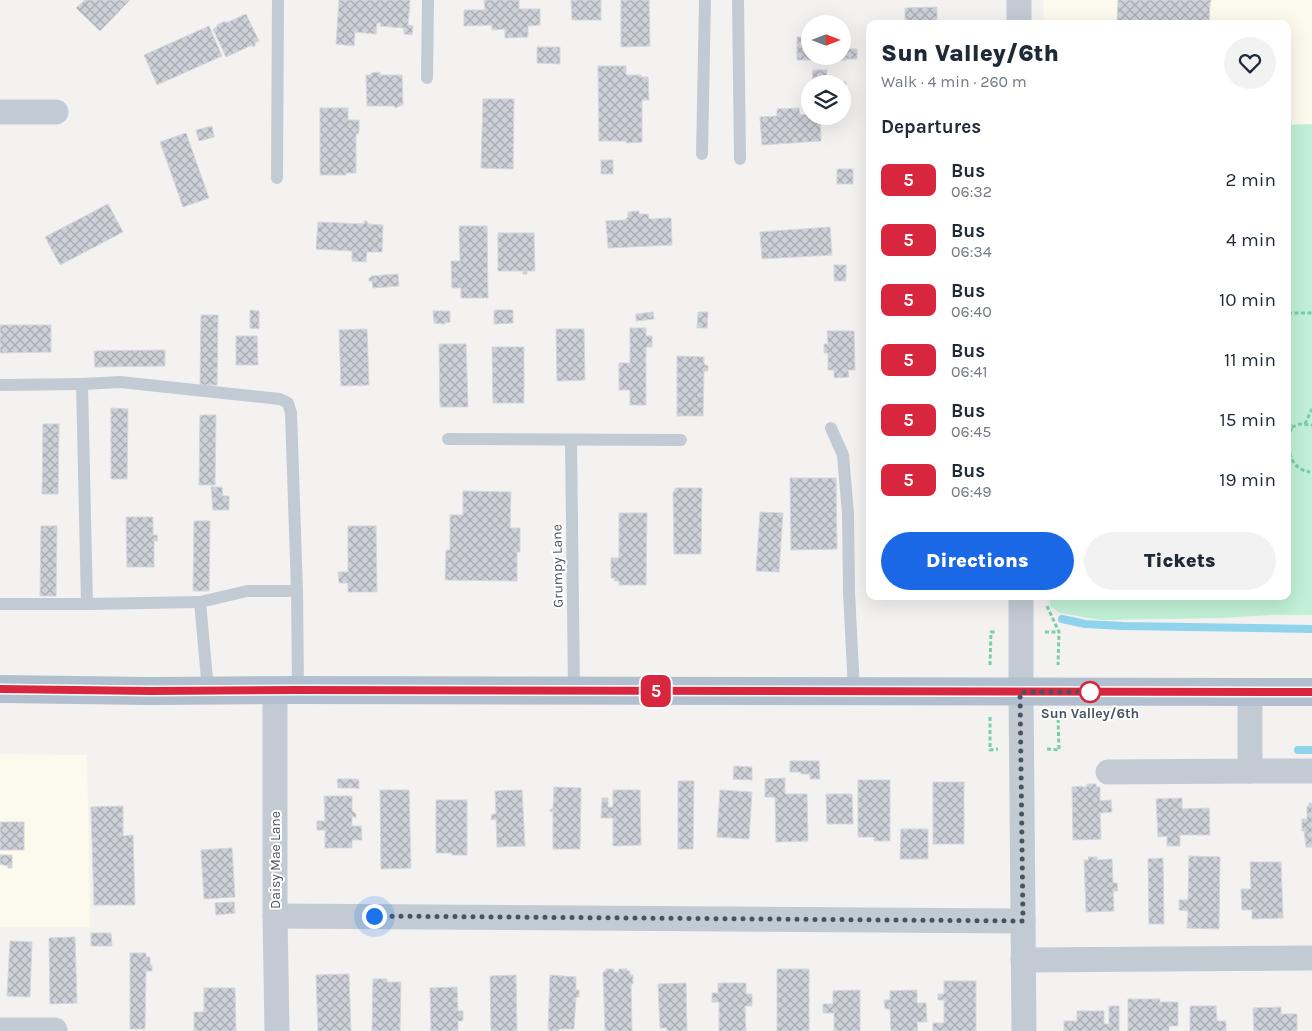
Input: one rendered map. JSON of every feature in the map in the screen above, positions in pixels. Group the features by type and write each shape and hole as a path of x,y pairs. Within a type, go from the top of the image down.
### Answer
{"main road":[{"path":"0,689 150,691 1312,692"}],"street":[{"path":"1019,0 1020,20"},
{"path":"0,112 56,112"},
{"path":"1021,600 1020,692 1024,1031"},
{"name":"Daisy Mae Lane","path":"277,1031 275,916 286,690"},
{"path":"1250,692 1250,771"},
{"path":"1108,772 1312,771"},
{"path":"275,916 1023,921"},
{"path":"1024,960 1312,958"},
{"path":"0,1030 55,1030"}],"lane":[{"path":"277,178 278,0"},
{"path":"427,78 428,0"},
{"path":"702,154 705,0"},
{"path":"738,0 740,159"},
{"path":"0,385 120,382 280,400 288,403 291,413 297,592 286,690"},
{"path":"82,384 87,604"},
{"path":"831,428 843,455 848,514 849,592 854,691"},
{"path":"448,439 681,440"},
{"name":"Grumpy Lane","path":"571,440 574,691"},
{"path":"0,604 200,602 247,591 297,592"},
{"path":"200,602 208,690"}],"path":[{"path":"1291,313 1312,313"},
{"path":"1305,424 1312,409"},
{"path":"1292,427 1305,424 1312,425"},
{"path":"1291,459 1295,465 1310,472"}],"shaded area":[{"path":"1043,0 1312,0 1312,125 1291,125 1291,20 1044,20"},
{"path":"0,754 87,755 90,927 0,927"}],"green space":[{"path":"1312,124 1312,615 1100,620 1060,613 1050,606 1049,600 1291,600 1291,125"}],"building":[{"path":"85,0 130,0 100,31 76,8"},
{"path":"339,0 410,0 408,25 413,26 412,35 404,34 404,28 380,26 381,23 377,23 376,34 355,32 354,46 336,44"},
{"path":"484,0 519,0 519,9 540,9 540,25 528,26 528,37 505,38 505,29 492,30 492,25 464,26 464,10 485,10"},
{"path":"571,0 601,0 601,20 572,20"},
{"path":"621,0 649,0 650,46 621,47"},
{"path":"1118,0 1211,0 1209,20 1117,20"},
{"path":"937,7 937,20 905,20 905,8"},
{"path":"246,14 259,41 253,47 252,45 226,57 213,29 225,21 226,23"},
{"path":"209,26 222,56 157,85 144,55"},
{"path":"797,37 801,37 801,60 797,60"},
{"path":"537,47 560,47 560,64 537,63"},
{"path":"851,49 857,49 857,59 851,59"},
{"path":"598,66 626,66 626,75 648,77 649,100 642,100 642,142 599,141"},
{"path":"813,70 827,70 827,75 813,75"},
{"path":"380,72 380,75 402,75 403,105 395,108 395,106 367,106 366,75"},
{"path":"483,99 514,99 513,169 481,168"},
{"path":"320,108 348,108 348,120 359,120 359,131 356,134 356,173 320,175"},
{"path":"799,108 801,125 820,125 821,141 762,145 760,117 777,116 777,109"},
{"path":"212,126 214,137 199,141 196,130"},
{"path":"186,133 209,198 183,207 160,142"},
{"path":"601,160 613,160 613,174 601,174"},
{"path":"837,169 853,169 853,184 837,184"},
{"path":"108,204 123,232 60,265 45,237"},
{"path":"639,211 639,214 648,214 649,219 671,218 672,245 608,248 606,221 626,220 628,212"},
{"path":"364,221 367,221 368,224 383,225 382,252 367,252 366,262 352,261 352,251 316,249 318,222 364,224"},
{"path":"459,226 487,226 488,298 461,298 461,288 452,288 451,261 460,261"},
{"path":"830,227 832,255 762,259 760,232"},
{"path":"498,233 534,233 535,271 527,271 527,274 523,274 523,271 498,271"},
{"path":"834,265 846,265 846,281 834,281"},
{"path":"398,274 399,286 373,288 372,281 369,281 369,278 372,276"},
{"path":"250,310 259,311 259,329 250,328"},
{"path":"494,310 513,310 513,323 494,324"},
{"path":"433,311 450,311 450,322 445,324 434,323"},
{"path":"653,312 654,319 636,321 636,314"},
{"path":"698,312 708,312 707,328 697,328"},
{"path":"201,315 218,315 217,385 200,385"},
{"path":"0,325 51,325 51,352 0,353"},
{"path":"630,328 646,328 646,336 652,336 652,347 646,347 646,405 630,405 630,390 619,390 619,363 630,363"},
{"path":"367,329 369,385 341,386 339,330"},
{"path":"556,329 584,329 585,380 557,381"},
{"path":"827,331 854,331 855,370 848,370 849,377 834,378 834,370 828,370 828,353 824,353 824,344 828,344"},
{"path":"236,336 257,336 258,365 236,365"},
{"path":"439,344 466,344 468,407 440,407"},
{"path":"492,347 524,347 524,403 493,403"},
{"path":"165,350 165,366 95,367 94,351"},
{"path":"677,356 704,357 704,364 708,366 708,371 704,371 703,416 677,416"},
{"path":"111,408 128,409 127,479 111,479"},
{"path":"200,415 216,415 215,485 199,485"},
{"path":"43,424 59,424 58,494 42,494"},
{"path":"790,478 836,478 837,549 791,550"},
{"path":"211,487 222,487 223,496 229,496 229,510 213,510"},
{"path":"675,488 702,488 701,554 674,554 673,492"},
{"path":"463,491 511,492 510,528 520,528 520,552 517,552 517,581 445,580 446,550 450,550 450,515 463,515"},
{"path":"760,512 783,513 779,572 756,571"},
{"path":"619,513 647,513 646,585 619,585 619,581 614,581 615,578 611,578 611,558 619,558"},
{"path":"126,517 153,517 153,535 157,535 158,541 154,541 154,567 127,567"},
{"path":"194,521 210,521 209,591 193,591"},
{"path":"41,526 57,526 56,596 40,596"},
{"path":"348,526 376,526 377,592 348,592 348,583 339,583 338,572 348,572"},
{"path":"790,761 819,761 820,779 810,779 810,774 790,772"},
{"path":"734,766 752,767 752,780 733,779"},
{"path":"785,778 785,794 807,794 808,841 776,842 775,797 765,797 765,779"},
{"path":"337,779 359,780 359,789 338,788"},
{"path":"858,780 890,780 890,841 874,841 874,837 858,837"},
{"path":"678,781 694,781 693,849 678,849"},
{"path":"933,782 964,782 964,844 933,844"},
{"path":"1087,784 1096,784 1096,787 1100,787 1100,801 1111,800 1112,812 1100,813 1101,839 1073,840 1072,787 1087,787"},
{"path":"554,787 581,788 580,849 553,849 553,811 550,812 550,810 553,808"},
{"path":"380,790 409,790 411,868 381,869"},
{"path":"522,790 525,846 497,847 496,819 491,820 492,814 496,814 495,791"},
{"path":"613,790 640,790 641,845 613,846 613,818 601,818 602,798 608,798 608,807 613,807"},
{"path":"720,790 752,792 749,839 717,837"},
{"path":"826,794 852,794 853,824 827,824"},
{"path":"324,796 352,796 352,811 356,814 356,818 352,816 352,826 361,826 362,840 352,840 352,848 325,848 325,830 317,830 317,821 325,821"},
{"path":"1182,798 1182,809 1209,808 1210,835 1180,835 1180,846 1167,846 1167,836 1158,837 1156,799"},
{"path":"436,800 467,800 467,855 436,853"},
{"path":"1309,803 1312,803 1312,847 1306,847 1304,831 1302,831 1302,819 1307,819 1307,806 1309,806"},
{"path":"123,806 123,836 133,835 135,905 94,905 91,807"},
{"path":"0,822 24,822 24,850 0,850"},
{"path":"901,829 928,829 928,859 900,859"},
{"path":"232,848 235,897 204,899 201,850"},
{"path":"0,855 12,855 12,868 0,864"},
{"path":"1189,856 1220,857 1219,929 1187,928 1188,911 1179,910 1179,900 1188,900"},
{"path":"1088,857 1097,857 1097,860 1112,859 1113,883 1117,883 1118,891 1113,891 1114,911 1086,912 1084,860 1089,860"},
{"path":"1163,858 1164,924 1149,924 1148,859"},
{"path":"1250,862 1281,862 1283,918 1252,919 1252,910 1242,910 1241,889 1251,889"},
{"path":"234,902 235,913 216,915 215,903"},
{"path":"91,933 111,933 112,946 91,946"},
{"path":"75,937 77,1003 50,1004 49,938"},
{"path":"10,941 32,942 30,997 7,996"},
{"path":"130,953 146,953 146,957 150,957 150,965 152,965 152,971 146,971 145,1029 130,1029"},
{"path":"606,969 614,969 614,972 619,972 618,969 627,969 627,971 630,971 630,975 633,975 633,984 631,984 632,1031 605,1031 603,972"},
{"path":"777,969 809,969 809,1031 777,1031"},
{"path":"349,974 351,1031 318,1031 316,975"},
{"path":"516,975 517,1031 491,1031 490,976"},
{"path":"550,975 576,977 576,990 579,990 579,997 576,997 574,1029 549,1031 550,1029 548,1029"},
{"path":"373,979 401,982 400,1031 372,1031"},
{"path":"944,981 976,981 976,1031 933,1031 933,1023 944,1023 944,1000 938,1000 938,994 944,994"},
{"path":"686,983 687,1031 667,1031 667,1028 660,1028 658,984"},
{"path":"718,983 746,983 746,994 752,994 752,1006 745,1006 746,1031 719,1031 719,1002 712,1002 712,993 718,993"},
{"path":"457,987 458,1011 463,1011 463,1021 458,1021 458,1031 431,1031 430,988"},
{"path":"204,988 235,988 236,1031 194,1031 194,1012 204,1012"},
{"path":"860,990 860,1031 834,1031 834,1013 823,1013 823,1004 833,1004 833,991"},
{"path":"917,990 917,1003 926,1003 927,1022 917,1022 918,1031 891,1031 890,1009 885,1009 884,1000 890,1000 890,991"},
{"path":"1128,999 1160,999 1160,1002 1178,1002 1178,1026 1169,1026 1169,1031 1128,1031"},
{"path":"1109,1006 1119,1006 1119,1031 1064,1031 1064,1021 1077,1021 1077,1011 1104,1011 1104,1024 1109,1024"},
{"path":"1190,1006 1216,1006 1217,1021 1226,1021 1226,1031 1190,1031"},
{"path":"1281,1007 1281,1014 1297,1014 1297,1031 1254,1031 1253,1008"}],"waterway":[{"path":"1062,619 1085,624 1123,626 1312,629"},
{"path":"1298,750 1312,750"}],"bus line":[{"name":"5","path":"0,689 150,691 1312,692"}],"place":[{"name":"Sun Valley/6th","path":"1090,692"}],"route":[{"path":"374,916 1023,921 1020,692 1096,692 1090,692"}]}
